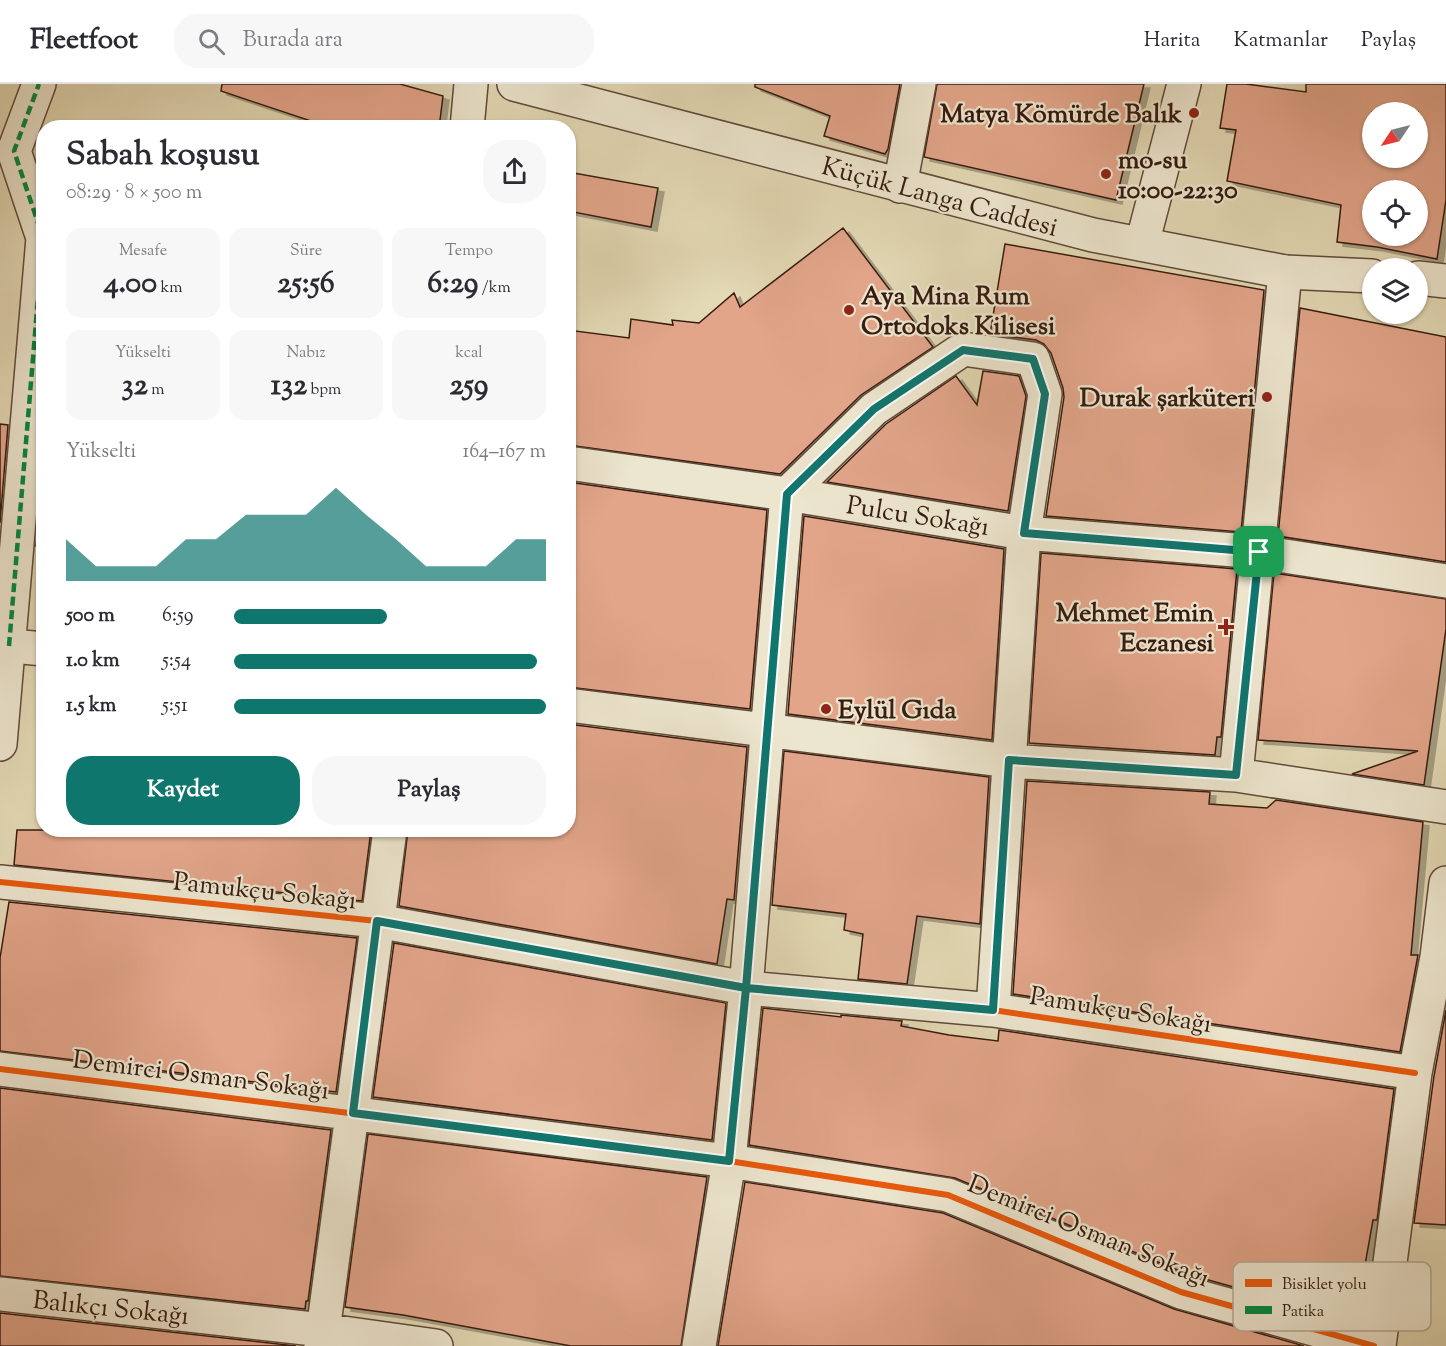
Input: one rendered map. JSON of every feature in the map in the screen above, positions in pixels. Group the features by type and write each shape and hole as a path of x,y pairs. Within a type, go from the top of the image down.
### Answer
{"street":[{"path":"36,220 7,146 39,84"},
{"path":"468,120 471,84"},
{"path":"900,186 919,84"},
{"path":"1142,244 1184,84"},
{"name":"Küçük Langa Caddesi","path":"530,85 900,186 1093,235 1285,272 1362,276"},
{"path":"1236,775 1285,272"},
{"path":"1428,279 1446,281"},
{"path":"0,744 4,646 36,311"},
{"path":"699,1346 729,1161 746,988 787,494 874,409 963,350 1033,359 1045,394 1024,533 993,1010"},
{"name":"Pulcu Sokağı","path":"576,464 787,494 1024,533 1259,552 1446,581"},
{"path":"4,646 36,648"},
{"path":"576,706 1009,760 1236,775 1446,807"},
{"path":"322,1338 389,837"},
{"name":"Pamukçu Sokağı","path":"0,882 377,921 746,988 993,1010 1415,1073"},
{"path":"1390,1262 1415,1073 1437,957 1446,883"},
{"name":"Demirci Osman Sokağı","path":"0,1069 729,1161 948,1195 1180,1292 1233,1307"},
{"name":"Balıkçı Sokağı","path":"0,1294 322,1338 436,1346"},
{"name":"Demirci Osman Sokağı","path":"1320,1331 1374,1346"},
{"path":"1379,1346 1381,1331"}],"building":[{"path":"222,84 400,84 443,96 440,120 308,120 221,91"},
{"path":"755,84 900,84 888,149 885,154 824,136 830,116 755,87"},
{"path":"937,84 1144,84 1116,200 924,157"},
{"path":"1227,84 1246,84 1306,92 1306,84 1446,84 1446,200 1437,259 1369,246 1428,246 1428,180 1362,180 1362,245 1337,242 1341,205 1227,181 1236,130 1220,128"},
{"path":"576,173 658,188 651,227 576,213"},
{"path":"843,228 933,347 861,395 780,474 576,446 576,331 629,338 631,319 673,325 672,320 699,323 734,293 740,307"},
{"path":"1005,244 1264,290 1241,532 1046,516 1064,397 1063,388 1051,353 1044,344 1036,340 990,334"},
{"path":"1300,308 1362,320 1362,324 1381,324 1446,337 1446,562 1278,536"},
{"path":"983,371 1019,376 1026,396 1008,511 827,482 886,424 956,376 977,405"},
{"path":"0,424 8,425 0,523"},
{"path":"576,483 767,510 750,709 576,688"},
{"path":"804,516 1004,549 992,740 788,714"},
{"path":"1041,553 1237,569 1221,737 1217,737 1215,755 1029,743"},
{"path":"1274,573 1446,599 1446,629 1424,785 1352,774 1418,751 1258,740"},
{"path":"576,725 747,747 734,900 727,899 717,964 399,906 407,837 576,837"},
{"path":"784,751 989,777 980,924 917,916 907,984 858,979 863,934 844,930 846,914 772,905"},
{"path":"1027,781 1210,792 1209,804 1267,808 1276,800 1423,822 1411,955 1418,955 1400,1052 1013,994"},
{"path":"17,830 36,830 36,837 370,837 362,901 14,865"},
{"path":"9,902 357,938 336,1092 0,1051 0,958"},
{"path":"394,943 726,1003 712,1140 373,1097"},
{"path":"763,1008 902,1021 901,1026 998,1041 999,1030 1394,1089 1377,1220 1373,1220 1366,1262 1233,1262 1233,1287 1187,1274 955,1178 749,1145"},
{"path":"1446,1010 1446,1225 1414,1223 1434,1076"},
{"path":"0,1088 331,1130 308,1301 306,1301 305,1309 0,1276"},
{"path":"368,1134 707,1177 681,1346 571,1346 403,1315 345,1307"},
{"path":"745,1182 943,1213 1174,1309 1233,1326 1233,1331 1251,1331 1304,1346 718,1346"},
{"path":"0,1313 296,1346 0,1346"}],"marked path":[{"path":"36,217 14,151 39,84"},
{"path":"9,646 36,322"}],"cycle path":[{"path":"0,882 377,921 746,988 993,1010 1415,1073"},
{"path":"0,1069 729,1161 948,1195 1181,1292 1233,1307"},
{"path":"1320,1331 1374,1346"}],"place":[{"name":"Matya Kömürde Balık","path":"1194,113"},
{"name":"mo-su 10:00-22:30","path":"1106,174"},
{"name":"Aya Mina Rum Ortodoks Kilisesi","path":"849,310"},
{"name":"Durak şarküteri","path":"1267,397"},
{"name":"Mehmet Emin Eczanesi","path":"1226,627"},
{"name":"Eylül Gıda","path":"826,709"}],"route":[{"path":"1259,552 1024,533 1045,394 1033,359 963,350 874,409 787,494 746,988 729,1161 353,1113 377,921 746,988 993,1010 1009,760 1236,775 1259,552"}]}
